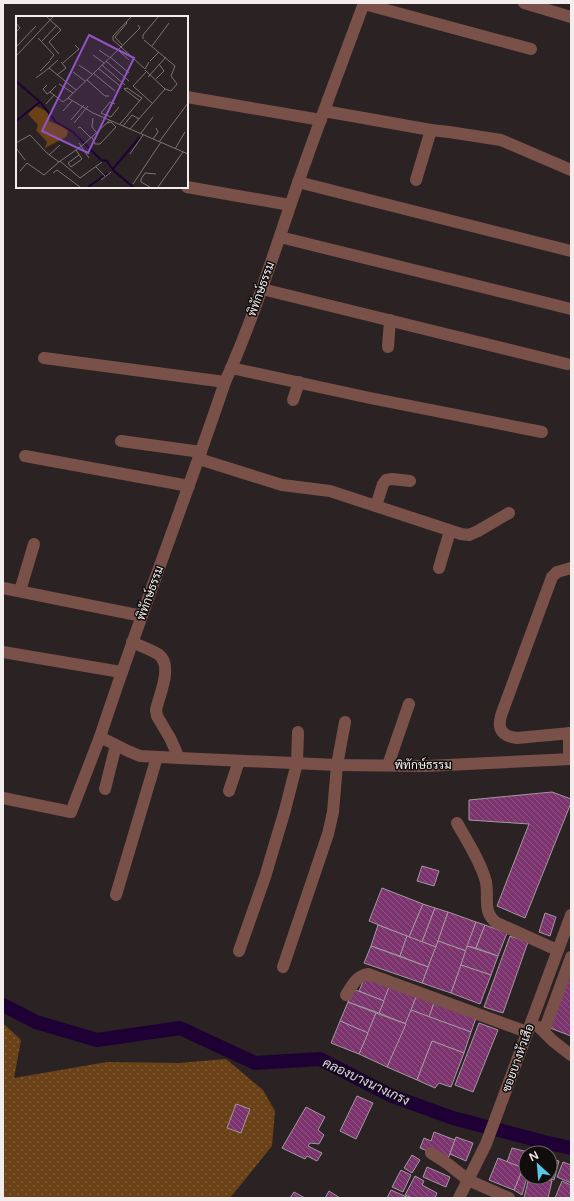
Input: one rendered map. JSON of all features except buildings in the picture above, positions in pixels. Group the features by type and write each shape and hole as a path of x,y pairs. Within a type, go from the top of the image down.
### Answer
{"street":[{"path":"364,3 531,49"},
{"name":"พิทักษ์ธรรม","path":"364,3 298,182 262,289 225,382 200,456 121,672 100,737 140,756 238,761 337,765 426,766 570,759"},
{"path":"524,3 571,17"},
{"path":"188,98 501,140 571,170"},
{"path":"416,180 431,130"},
{"path":"298,182 571,251"},
{"path":"188,187 290,205"},
{"path":"280,236 571,309"},
{"path":"262,289 567,364"},
{"path":"388,347 390,320"},
{"path":"44,358 225,382"},
{"path":"231,368 370,398 542,432"},
{"path":"293,400 299,382"},
{"path":"121,441 200,456 282,485 330,491 461,534 469,535 509,513"},
{"path":"25,456 189,486"},
{"path":"376,506 383,484 386,480 392,479 410,481"},
{"path":"439,568 450,531"},
{"path":"20,591 34,544"},
{"path":"570,759 570,733 517,738 509,737 504,734 499,724 501,714 552,577 557,572 571,568"},
{"path":"3,588 142,616"},
{"path":"132,642 159,655 164,661 166,667 165,674 156,710 157,716 170,738 179,758"},
{"path":"3,652 121,672"},
{"path":"388,765 409,704"},
{"path":"283,968 328,834 333,812 337,765 346,722"},
{"path":"239,951 265,877 285,810 297,763 298,732"},
{"path":"3,798 71,812 100,737"},
{"path":"104,789 116,745"},
{"path":"116,895 157,757"},
{"path":"229,791 238,761"},
{"path":"457,823 481,867 486,883 488,913 492,919 497,923 557,950"},
{"name":"ซอยบางหัวเสือ","path":"459,1198 486,1144 571,915"},
{"path":"544,1032 571,957"},
{"path":"346,995 357,979 362,975 368,974 529,1026 544,1032 571,1055"},
{"path":"431,1153 468,1180 509,1198"}],"shaded area":[{"path":"3,1023 21,1040 14,1078 107,1062 179,1063 226,1059 263,1090 275,1111 272,1146 230,1198 3,1198"}],"waterway":[{"name":"คลองบางนางเกรง","path":"3,1005 36,1022 97,1040 180,1028 255,1063 320,1059 392,1096 453,1118 571,1148"}]}
